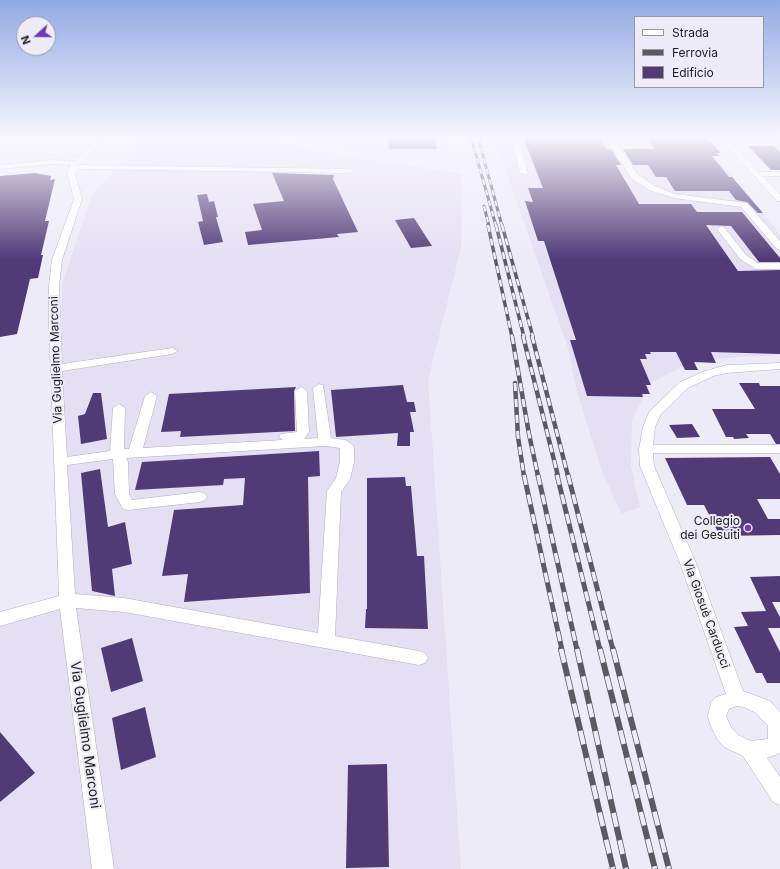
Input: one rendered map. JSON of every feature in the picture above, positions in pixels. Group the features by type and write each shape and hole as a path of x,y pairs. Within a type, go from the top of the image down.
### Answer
{"street":[{"name":"Via Guglielmo Marconi","path":"75,178 78,199 76,209 57,260 54,294 56,368 67,600 103,869"},
{"path":"636,178 652,188 674,196 744,205 780,247"},
{"path":"760,178 780,199"},
{"path":"721,229 743,257 756,266 780,266"},
{"path":"56,368 172,351"},
{"name":"Via Giosuè Carducci","path":"737,698 688,563 650,473 646,449 649,427 655,412 684,385 709,373 727,369 780,366"},
{"path":"319,388 325,442"},
{"path":"60,462 117,454 137,449 300,436 303,432 301,391"},
{"path":"137,449 151,396"},
{"path":"119,408 117,454 121,462 122,494 128,505 200,497"},
{"path":"137,449 325,442 341,443 347,446 347,462 343,480 334,491 326,642"},
{"path":"646,449 780,450"},
{"path":"0,619 67,600 124,605 419,658"},
{"path":"750,750 769,749 775,744 778,738 778,729 775,716 755,702 737,698 722,703 718,708 717,716 719,724 731,740 750,750 780,795"}],"shaded area":[{"path":"108,178 462,178 461,248 428,380 461,869 0,869 0,617 62,595 62,284 92,195"},
{"path":"508,178 733,178 780,234 780,355 726,358 688,364 652,382 632,419 631,466 640,507 622,514 602,472 576,388 568,348"}],"building":[{"path":"0,178 51,178 50,180 55,179 45,221 49,221 41,255 43,255 38,278 30,279 17,334 0,337"},
{"path":"274,178 333,178 358,232 337,234 339,237 248,245 245,232 262,230 253,204 284,201"},
{"path":"539,178 623,178 639,204 691,204 697,212 742,212 780,258 780,262 759,262 731,226 706,225 738,271 780,270 780,354 711,352 716,363 694,362 698,370 685,370 676,352 650,352 651,354 645,354 647,359 640,359 651,385 646,385 650,394 642,394 643,397 587,396 570,340 576,340 544,241 538,241 525,201 533,202 528,188 543,188"},
{"path":"666,178 732,178 763,213 758,213 747,202 736,200 729,191 675,191"},
{"path":"207,194 209,202 214,201 218,217 216,217 223,242 204,245 198,222 203,221 197,195"},
{"path":"414,218 432,246 411,248 395,220"},
{"path":"739,383 759,383 760,386 780,386 780,444 776,444 770,434 746,434 749,438 734,439 733,437 726,437 712,409 755,409"},
{"path":"403,385 407,402 414,402 416,412 410,412 414,432 410,432 410,446 397,446 398,433 336,437 331,390"},
{"path":"296,387 294,391 295,431 180,437 181,431 161,432 169,394"},
{"path":"93,393 101,393 107,439 81,444 78,416 85,414"},
{"path":"692,424 700,437 677,438 669,425"},
{"path":"319,451 320,476 308,477 310,593 184,602 188,574 162,576 174,510 243,505 245,478 224,479 223,485 135,490 142,462"},
{"path":"770,457 780,474 780,499 757,499 768,519 780,519 780,535 720,536 704,505 687,505 665,458"},
{"path":"100,469 108,527 125,522 132,564 112,569 115,596 92,591 81,473"},
{"path":"405,477 406,486 411,486 417,556 424,556 428,629 365,628 367,609 367,478"},
{"path":"780,576 780,602 772,602 780,617 780,628 768,628 780,652 780,683 767,683 762,673 756,673 734,627 748,626 741,612 766,611 750,577"},
{"path":"132,638 143,681 111,692 101,648"},
{"path":"145,707 156,757 121,770 112,718"},
{"path":"0,732 35,773 0,802"},
{"path":"387,764 389,867 346,868 348,765"}],"railway":[{"path":"482,178 496,226"},
{"path":"489,178 502,226"},
{"path":"484,206 489,226"},
{"path":"488,225 512,337"},
{"path":"496,225 524,337"},
{"path":"502,225 533,337"},
{"path":"512,336 538,476"},
{"path":"523,336 558,476"},
{"path":"532,336 568,476"},
{"path":"515,383 518,437 524,476"},
{"path":"524,475 562,650"},
{"path":"538,475 577,650"},
{"path":"557,475 600,650"},
{"path":"568,475 613,650"},
{"path":"561,649 613,869"},
{"path":"577,649 626,869"},
{"path":"600,649 655,869"},
{"path":"613,649 669,869"}],"place":[{"name":"Collegio dei Gesuiti","path":"748,528"}]}
